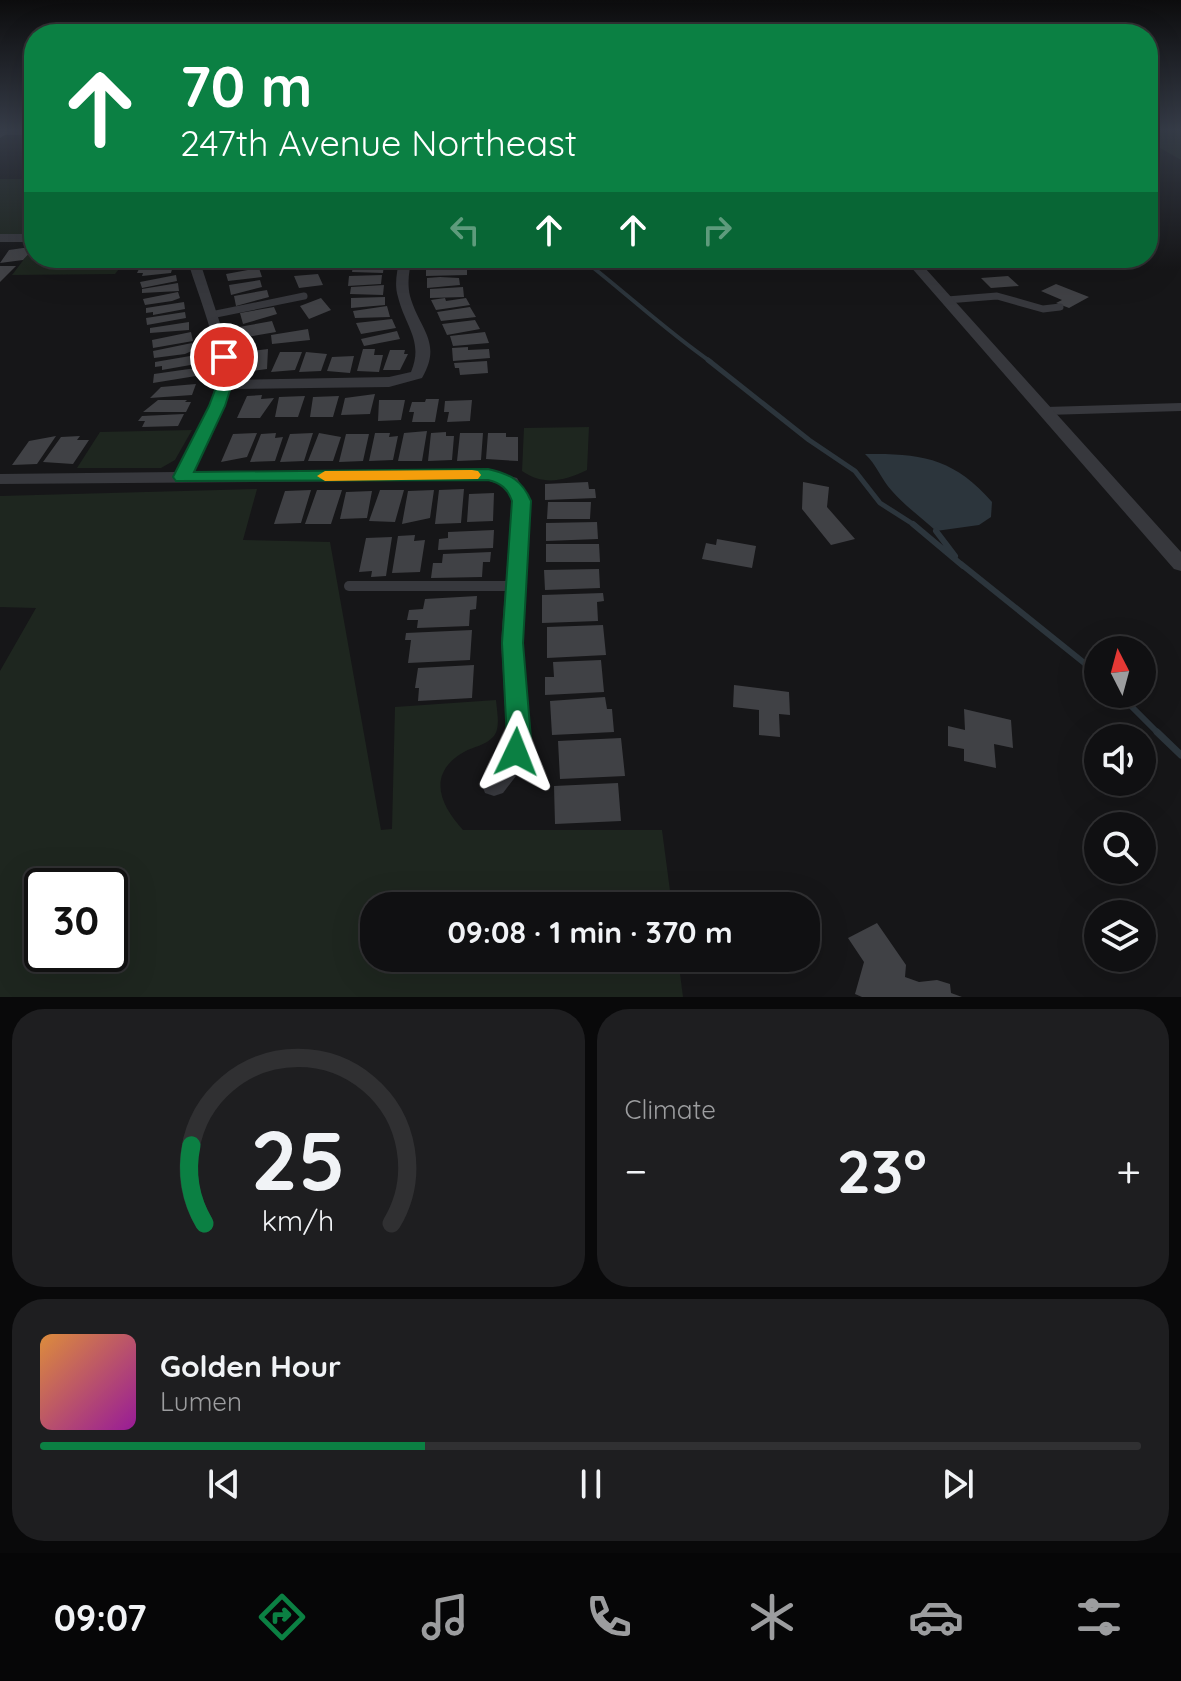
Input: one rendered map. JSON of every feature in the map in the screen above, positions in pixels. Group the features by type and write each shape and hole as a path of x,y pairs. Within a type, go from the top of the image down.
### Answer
{"street":[{"path":"0,238 24,238"},
{"path":"182,477 217,406 223,385 224,357 196,268"},
{"path":"223,385 389,382 417,375 424,362 426,346 405,295 402,282 404,268"},
{"path":"918,268 1181,564"},
{"path":"0,479 488,475 511,482 521,501 512,643 519,739 507,769 494,785"}],"lane":[{"path":"211,315 304,296"},
{"path":"947,300 997,296 1043,309 1060,307"},
{"path":"1046,411 1181,407"},
{"path":"349,586 515,586"}],"shaded area":[{"path":"0,179 24,179 24,234 0,234"},
{"path":"24,259 24,268 120,268 115,274 12,275"},
{"path":"589,427 587,470 554,480 538,479 522,471 524,428"},
{"path":"192,430 175,460 161,468 77,468 100,432"},
{"path":"865,454 920,457 950,467 978,487 992,502 991,517 979,525 936,531 897,496"},
{"path":"257,489 243,540 330,542 381,830 392,829 395,707 496,700 498,720 493,737 452,760 441,779 443,799 463,830 662,830 670,892 360,892 360,972 680,972 683,997 0,997 0,671 36,608 0,607 0,496"}],"building":[{"path":"24,248 24,259 0,263 9,250"},
{"path":"0,266 16,266 0,282"},
{"path":"172,268 171,273 142,276 143,273 137,273 139,269"},
{"path":"259,268 262,277 228,281 226,274"},
{"path":"353,268 384,268 383,273 352,272"},
{"path":"426,268 467,268 467,275 426,276"},
{"path":"318,274 323,285 299,288 294,276"},
{"path":"176,275 177,281 142,288 140,282"},
{"path":"382,275 381,284 348,286 349,276"},
{"path":"1008,276 1019,286 991,288 981,278"},
{"path":"427,278 459,278 460,285 427,288"},
{"path":"260,280 262,287 231,295 229,285"},
{"path":"178,283 179,291 142,293 142,289"},
{"path":"1056,284 1089,297 1069,308 1056,303 1062,300 1041,291"},
{"path":"384,285 383,295 350,294 351,287"},
{"path":"463,287 464,297 430,298 430,289"},
{"path":"267,290 269,297 236,306 234,296"},
{"path":"178,292 180,298 172,301 145,305 143,299"},
{"path":"385,297 385,305 351,308 351,298"},
{"path":"321,298 331,310 309,319 300,306"},
{"path":"445,298 446,301 466,298 470,305 436,310 431,300"},
{"path":"184,302 185,309 153,315 153,312 146,313 146,308"},
{"path":"387,306 390,317 355,318 353,311"},
{"path":"274,307 277,314 243,324 240,313"},
{"path":"470,307 476,317 441,321 437,312"},
{"path":"185,312 186,318 147,325 146,318"},
{"path":"392,319 396,328 361,334 356,323"},
{"path":"475,320 480,329 447,335 442,324"},
{"path":"272,321 276,332 247,337 239,327"},
{"path":"189,322 189,330 150,333 150,328"},
{"path":"308,329 310,340 272,344 271,335"},
{"path":"397,331 400,339 364,346 361,339"},
{"path":"191,332 193,341 153,348 152,340"},
{"path":"485,332 489,343 453,346 450,336"},
{"path":"192,343 194,350 185,354 154,358 153,351"},
{"path":"468,347 468,350 489,349 490,358 453,361 452,348"},
{"path":"268,349 267,369 251,371 247,357 252,356 252,351"},
{"path":"363,349 375,349 374,355 383,355 379,372 357,371"},
{"path":"390,350 405,350 404,354 408,354 400,370 383,370"},
{"path":"280,352 302,352 295,370 271,372"},
{"path":"306,352 327,354 321,371 299,372"},
{"path":"196,355 196,364 162,370 162,366 155,367 155,362"},
{"path":"354,356 350,373 327,371 332,357"},
{"path":"487,361 488,373 460,375 454,363"},
{"path":"196,368 196,376 153,383 154,374"},
{"path":"196,384 192,395 150,398 161,387"},
{"path":"375,394 370,414 341,415 345,398"},
{"path":"262,395 261,399 274,398 260,418 237,418 247,396"},
{"path":"305,396 298,417 275,417 279,397"},
{"path":"339,396 333,417 310,417 313,397"},
{"path":"426,399 439,399 435,422 412,422 414,412 409,412 412,402 425,402"},
{"path":"158,400 191,402 186,412 143,412"},
{"path":"379,400 405,400 401,420 378,421"},
{"path":"472,400 470,421 447,422 449,412 444,412 445,401"},
{"path":"184,414 178,426 142,427 145,421 138,421 142,416"},
{"path":"427,431 422,461 398,461 404,433"},
{"path":"446,432 446,436 454,436 452,460 428,461 431,433"},
{"path":"257,433 247,457 221,462 233,434"},
{"path":"276,433 275,438 283,437 275,461 250,462 261,434"},
{"path":"313,433 304,461 280,462 290,434"},
{"path":"319,433 341,437 333,461 308,461"},
{"path":"375,433 398,436 393,460 369,461"},
{"path":"460,433 483,433 481,460 457,461"},
{"path":"488,433 518,437 518,461 486,459"},
{"path":"346,434 369,434 363,461 339,462"},
{"path":"56,436 37,464 12,465 29,441"},
{"path":"80,436 77,440 89,440 73,464 43,462 61,437"},
{"path":"588,482 589,489 595,489 596,498 545,500 545,484"},
{"path":"803,482 829,487 827,507 855,539 831,545 802,509"},
{"path":"464,489 461,523 435,524 439,490"},
{"path":"311,490 301,523 274,524 285,491"},
{"path":"317,490 342,490 331,524 305,524"},
{"path":"380,490 404,490 395,522 369,521"},
{"path":"434,490 430,518 402,524 408,491"},
{"path":"372,491 367,518 340,519 346,492"},
{"path":"494,493 493,521 467,522 469,494"},
{"path":"548,502 591,502 590,519 547,519"},
{"path":"597,522 598,539 546,541 546,523"},
{"path":"494,530 493,548 438,550 439,539 448,538 448,532"},
{"path":"415,535 414,541 425,540 420,572 392,573 398,536"},
{"path":"392,537 386,576 371,577 372,571 359,572 366,538"},
{"path":"717,539 756,546 752,568 702,559 706,543 716,545"},
{"path":"546,544 599,544 600,562 546,562"},
{"path":"491,552 490,562 483,562 482,577 431,578 433,563 442,563 443,554"},
{"path":"599,569 600,588 545,590 544,570"},
{"path":"603,593 604,601 597,602 598,621 542,623 542,595"},
{"path":"477,596 476,609 470,610 469,626 417,628 418,620 407,620 409,610 423,609 425,599"},
{"path":"603,625 606,655 547,658 547,627"},
{"path":"472,630 470,660 408,663 411,640 405,640 406,633"},
{"path":"601,660 604,692 545,695 545,677 554,677 553,662"},
{"path":"474,665 472,698 418,701 419,688 415,688 418,668"},
{"path":"734,685 789,692 790,715 779,714 780,737 759,735 759,710 733,707"},
{"path":"605,697 607,709 612,709 614,732 552,735 550,701"},
{"path":"964,709 1011,720 1013,748 994,744 996,768 964,761 964,749 948,746 948,726 965,730"},
{"path":"621,738 625,776 560,779 558,741"},
{"path":"618,783 621,821 555,824 554,786"},
{"path":"877,923 906,965 905,977 919,982 937,980 950,984 951,993 962,997 862,997 855,994 864,962 848,938"}],"waterway":[{"path":"593,268 711,362"},
{"path":"708,360 809,440 855,471 880,503 913,524"},
{"path":"913,524 963,566"},
{"path":"936,531 955,556"},
{"path":"961,564 1084,663"},
{"path":"1133,708 1157,732"},
{"path":"1157,732 1181,755"}],"slow traffic":[{"path":"325,476 472,475"}],"route":[{"path":"224,357 222,390 217,406 182,477 488,475 503,478 517,488 521,501 512,643 519,739 516,752"}]}
